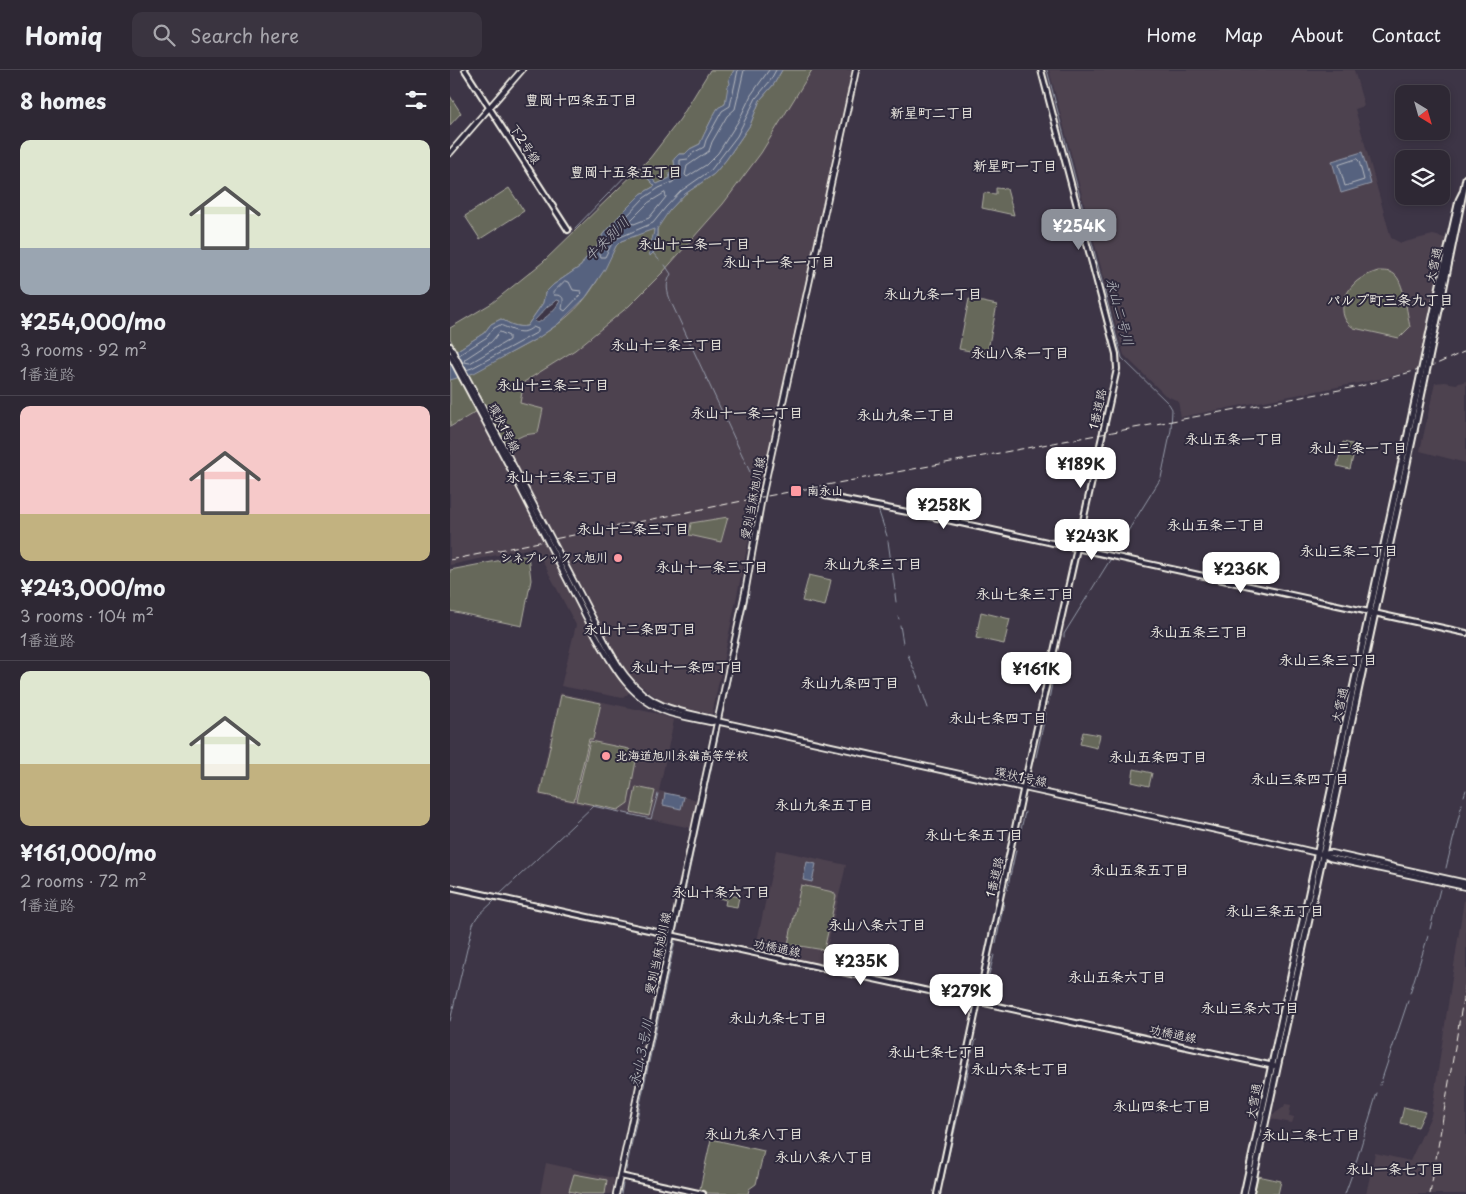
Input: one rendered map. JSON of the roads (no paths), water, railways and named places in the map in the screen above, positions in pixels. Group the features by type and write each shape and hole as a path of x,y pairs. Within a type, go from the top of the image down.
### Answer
{"highway":[{"name":"大雪通","path":"1244,1194 1274,1066 1466,178"},
{"name":"大雪通","path":"1250,1194 1274,1066"}],"main road":[{"path":"450,153 522,70"},
{"name":"愛別当麻旭川線","path":"616,1194 745,593 762,497 856,70"},
{"path":"450,346 475,399"},
{"path":"450,355 475,399"},
{"name":"環状1号線","path":"475,399 598,633 620,670 646,696 666,707 716,721 1320,854 1331,853 1350,860"},
{"path":"1350,860 1466,883"},
{"path":"1350,860 1466,887"}],"street":[{"name":"下2号線","path":"465,70 568,230"},
{"name":"1番道路","path":"937,1194 1024,788 1117,370 1116,354 1040,70"},
{"path":"822,493 825,496 1466,632"},
{"name":"功橋通線","path":"450,887 1274,1066"},
{"path":"620,1176 703,1194"}],"water":[{"name":"牛朱別川","path":"734,70 782,70 774,84 760,100 750,125 726,160 714,174 685,194 669,211 657,229 657,237 653,245 655,251 650,256 649,249 654,229 621,241 616,246 605,269 586,297 558,324 538,338 474,373 450,380 450,355 484,333 491,324 501,319 517,326 527,326 543,303 545,293 553,285 581,266 585,259 595,251 603,234 618,217 641,194 655,186 643,173 645,171 657,184 670,178 669,173 675,170 674,159 679,154 685,154 700,144 716,111 725,104 730,84 729,79","holes":["557,300 560,301 545,318 538,323 534,321 548,306"]},
{"path":"1362,152 1371,184 1341,193 1332,161"},
{"path":"665,793 684,797 681,809 663,805"},
{"path":"807,862 816,864 812,882 803,880"}],"waterway":[{"name":"永山二号川","path":"1047,70 1122,358 1172,409 1171,430 1161,478 1064,634 1064,637"},
{"path":"575,228 636,165 639,168"},
{"name":"永山３号川","path":"653,253 659,260"},
{"name":"永山３号川","path":"665,265 671,274 668,281 668,295 750,472"},
{"path":"878,509 887,536"},
{"path":"888,541 891,562"},
{"path":"892,568 895,590"},
{"name":"永山３号川","path":"723,712 749,593"},
{"path":"895,594 896,602"},
{"path":"900,625 903,643"},
{"path":"908,655 918,679"},
{"name":"永山二号川","path":"1048,705 1055,668"},
{"path":"920,685 928,708"},
{"name":"永山二号川","path":"1036,757 1046,713"},
{"name":"永山３号川","path":"676,933 719,732"},
{"path":"1464,796 1466,790"},
{"path":"499,895 593,806 651,819 658,794"},
{"path":"1446,868 1462,804"},
{"name":"永山二号川","path":"1019,838 1025,812"},
{"name":"永山二号川","path":"1007,890 1016,850"},
{"path":"1430,929 1440,889"},
{"path":"450,1021 473,924 477,917 494,901"},
{"name":"永山二号川","path":"996,943 1004,902"},
{"path":"1410,993 1428,936"},
{"name":"永山３号川","path":"626,1170 675,941"},
{"name":"永山二号川","path":"983,998 994,955"},
{"path":"1380,1085 1408,1001"},
{"name":"永山二号川","path":"972,1052 976,1040"},
{"name":"永山二号川","path":"961,1104 970,1063"},
{"path":"1345,1194 1377,1093"},
{"name":"永山二号川","path":"943,1181 958,1116"},
{"name":"永山３号川","path":"621,1194 623,1184"}],"railway":[{"path":"450,560 762,497 1361,386 1432,366 1466,351"},
{"path":"1430,1194 1466,982"}],"place":[{"name":"南永山","path":"796,491"},
{"name":"シネプレックス旭川","path":"618,558"},
{"name":"北海道旭川永嶺高等学校","path":"606,756"}],"district":[{"name":"豊岡十四条五丁目","path":"581,100"},
{"name":"新星町二丁目","path":"932,113"},
{"name":"新星町一丁目","path":"1015,166"},
{"name":"豊岡十五条五丁目","path":"626,172"},
{"name":"永山十二条一丁目","path":"694,244"},
{"name":"永山十一条一丁目","path":"779,262"},
{"name":"永山九条一丁目","path":"933,294"},
{"name":"パルプ町三条九丁目","path":"1390,300"},
{"name":"永山十二条二丁目","path":"667,345"},
{"name":"永山八条一丁目","path":"1020,353"},
{"name":"永山十三条二丁目","path":"553,385"},
{"name":"永山十一条二丁目","path":"747,413"},
{"name":"永山九条二丁目","path":"906,415"},
{"name":"永山五条一丁目","path":"1234,439"},
{"name":"永山三条一丁目","path":"1358,448"},
{"name":"永山十三条三丁目","path":"562,477"},
{"name":"永山五条二丁目","path":"1216,525"},
{"name":"永山十二条三丁目","path":"633,529"},
{"name":"永山三条二丁目","path":"1349,551"},
{"name":"永山九条三丁目","path":"873,564"},
{"name":"永山十一条三丁目","path":"712,567"},
{"name":"永山七条三丁目","path":"1025,594"},
{"name":"永山十二条四丁目","path":"640,629"},
{"name":"永山五条三丁目","path":"1199,632"},
{"name":"永山三条三丁目","path":"1328,660"},
{"name":"永山十一条四丁目","path":"687,667"},
{"name":"永山九条四丁目","path":"850,683"},
{"name":"永山七条四丁目","path":"998,718"},
{"name":"永山五条四丁目","path":"1158,757"},
{"name":"永山三条四丁目","path":"1300,779"},
{"name":"永山九条五丁目","path":"824,805"},
{"name":"永山七条五丁目","path":"974,835"},
{"name":"永山五条五丁目","path":"1140,870"},
{"name":"永山十条六丁目","path":"721,892"},
{"name":"永山三条五丁目","path":"1275,911"},
{"name":"永山八条六丁目","path":"877,925"},
{"name":"永山五条六丁目","path":"1117,977"},
{"name":"永山三条六丁目","path":"1250,1008"},
{"name":"永山九条七丁目","path":"778,1018"},
{"name":"永山七条七丁目","path":"937,1052"},
{"name":"永山六条七丁目","path":"1020,1069"},
{"name":"永山四条七丁目","path":"1162,1106"},
{"name":"永山九条八丁目","path":"754,1134"},
{"name":"永山二条七丁目","path":"1311,1135"},
{"name":"永山八条八丁目","path":"824,1157"},
{"name":"永山一条七丁目","path":"1395,1169"}]}
